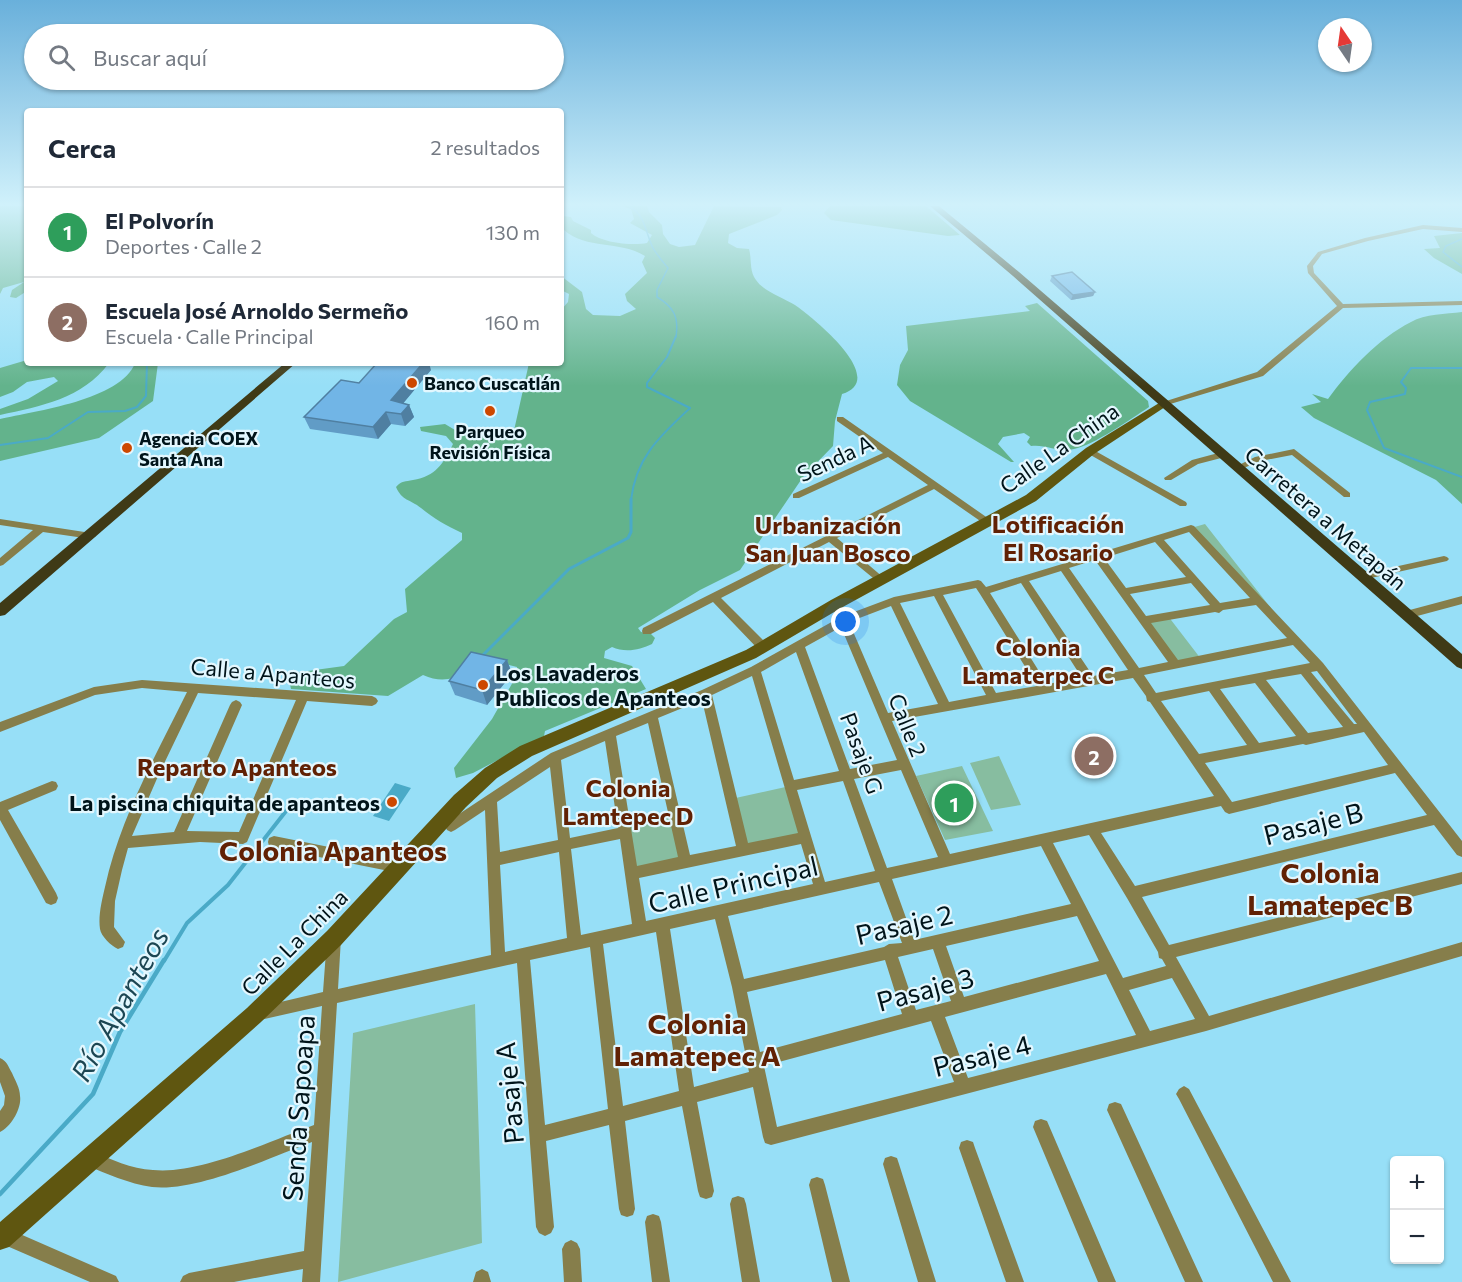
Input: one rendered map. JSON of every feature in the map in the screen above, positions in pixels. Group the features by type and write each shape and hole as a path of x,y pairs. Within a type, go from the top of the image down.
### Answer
{"main road":[{"name":"Carretera a Metapán","path":"1004,266 1406,615 1459,657"},
{"path":"0,611 91,536 288,366"},
{"name":"Calle La China","path":"2,1237 254,1015 334,938 468,794 491,773 526,751 763,647 836,604 989,523 1031,498 1090,451 1164,403"}],"street":[{"path":"1310,266 1311,273 1341,306"},
{"path":"1164,403 1260,374 1341,306 1462,303"},
{"path":"840,419 989,523"},
{"path":"1090,451 1184,504"},
{"path":"1237,468 1258,459 1294,452 1347,495"},
{"name":"Senda A","path":"796,496 889,453"},
{"path":"1168,478 1196,462 1222,455"},
{"path":"647,631 934,484"},
{"path":"0,522 91,536"},
{"path":"0,562 41,528"},
{"path":"984,591 1191,528 1319,666 1462,850"},
{"path":"830,538 881,580"},
{"path":"1158,538 1219,609"},
{"path":"1098,557 1174,664"},
{"path":"1362,577 1444,559"},
{"path":"1064,568 1151,698 1226,804"},
{"path":"1023,579 1090,681"},
{"path":"1124,592 1194,579"},
{"path":"451,826 555,757 706,693 755,670 842,621 894,601 978,584 1044,689"},
{"path":"937,592 993,698"},
{"path":"714,597 763,647"},
{"path":"1406,615 1462,600"},
{"path":"894,601 945,706"},
{"path":"1143,620 1257,601"},
{"name":"Calle 2","path":"836,604 946,861"},
{"path":"885,718 1135,673 1296,640"},
{"name":"Pasaje G","path":"799,646 845,776 910,947"},
{"path":"1151,698 1319,666"},
{"path":"1303,669 1352,730"},
{"path":"755,670 821,889"},
{"path":"1257,677 1306,741"},
{"name":"Calle a Apanteos","path":"0,727 94,691 142,684 372,701"},
{"path":"1211,686 1257,749"},
{"path":"118,942 107,929 106,903 123,843 195,687"},
{"path":"706,693 743,850"},
{"path":"123,843 178,837 243,838 304,695"},
{"path":"178,837 236,705"},
{"path":"652,715 685,862"},
{"path":"1195,760 1306,741 1366,727"},
{"path":"610,734 640,929"},
{"path":"555,757 575,944"},
{"path":"790,786 903,764"},
{"name":"Calle Principal","path":"254,1015 1092,829 1226,804 1396,768"},
{"path":"51,898 0,808 52,786"},
{"path":"490,798 498,961"},
{"name":"Pasaje B","path":"1132,893 1436,819"},
{"path":"1092,829 1132,893 1206,1024"},
{"path":"494,860 626,832"},
{"path":"632,873 806,837"},
{"path":"1045,840 1146,1040"},
{"path":"274,842 399,867"},
{"path":"1164,953 1462,878"},
{"name":"Pasaje 2","path":"739,987 1079,909"},
{"path":"720,912 757,1069"},
{"path":"662,924 688,1097 706,1191"},
{"name":"Senda Sapoapa","path":"311,1282 320,1131 332,998 334,938"},
{"path":"596,939 627,1209"},
{"path":"937,942 960,1006"},
{"name":"Pasaje 4","path":"757,1069 771,1137 1206,1024 1462,949"},
{"path":"889,951 911,1018"},
{"name":"Pasaje A","path":"523,955 545,1227"},
{"name":"Pasaje 3","path":"538,1135 688,1097 757,1069 911,1018 936,1014 1108,966"},
{"path":"1119,986 1174,970"},
{"path":"936,1014 963,1086"},
{"path":"0,1066 14,1093 12,1110 0,1124"},
{"path":"1184,1094 1282,1282"},
{"path":"1115,1110 1194,1282"},
{"path":"1041,1127 1107,1282"},
{"path":"91,1159 129,1173 160,1179 195,1173 320,1131"},
{"path":"967,1148 1015,1282"},
{"path":"891,1164 927,1282"},
{"path":"817,1185 841,1282"},
{"path":"738,1204 752,1282"},
{"path":"652,1222 661,1282"},
{"path":"2,1237 110,1282"},
{"path":"571,1249 573,1282"},
{"path":"189,1282 314,1258"}],"green space":[{"path":"0,266 24,266 24,282 3,288 0,294"},
{"path":"644,266 751,266 752,273 759,284 795,305 830,334 853,362 857,375 854,386 842,394 835,421 833,446 803,477 740,570 700,590 638,628 641,632 651,634 655,638 652,644 632,650 612,647 605,651 604,658 632,666 646,689 545,731 544,736 473,773 456,778 454,768 492,719 518,673 517,667 489,660 465,674 449,679 441,680 423,675 388,696 291,689 289,679 293,673 344,666 394,619 407,612 405,589 462,540 462,533 440,522 404,497 396,487 402,482 428,476 446,458 453,444 446,436 421,431 420,427 445,424 455,430 513,435 528,366 564,366 564,307 568,302 569,294 564,292 564,278 582,292 586,309 593,315 620,316 636,309 627,301 625,294 647,273"},
{"path":"1448,266 1462,266 1462,274"},
{"path":"24,282 24,293 16,298 10,297 12,290"},
{"path":"1037,303 1148,401 1149,407 1102,437 1074,449 1031,446 1027,442 1030,437 1024,433 1003,437 998,444 1014,462 1011,462 910,401 897,385 900,365 908,350 906,326 1030,311 1025,306"},
{"path":"1462,312 1462,504 1436,480 1314,418 1301,407 1321,402 1312,394 1328,399 1365,356 1399,329 1423,317"},
{"path":"24,361 24,366 106,366 86,385 60,399 0,415 0,409 28,399 58,381 54,377 27,382 13,392 0,397 0,368"},
{"path":"133,366 158,366 153,401 99,438 0,461 0,419 75,402 113,386 127,376"},
{"path":"1205,524 1296,640 1191,528"},
{"path":"1168,616 1201,659 1175,664 1143,620"},
{"path":"999,756 1021,805 991,810 970,763"},
{"path":"962,766 993,831 945,840 916,776"},
{"path":"790,786 806,837 743,850 731,799"},
{"path":"674,814 685,862 632,873 625,825"},
{"path":"475,1004 482,1243 338,1282 353,1033"}],"water":[{"name":"La piscina chiquita de apanteos","path":"395,783 411,788 389,821 373,816"}],"building":[{"path":"1072,272 1095,292 1073,295 1052,276"},
{"path":"374,366 420,366 391,400 409,405 401,414 386,412 373,427 304,417 341,380 359,383"},
{"path":"471,652 507,660 482,690 449,681"}],"waterway":[{"name":"Río Apanteos","path":"666,266 668,268 657,290 657,297 674,313 677,324 676,337"},
{"name":"Río Apanteos","path":"631,500 638,471 651,448 690,408 647,387 647,383 667,357 676,336"},
{"path":"0,445 48,438 88,412 125,411 137,407 146,396 147,366"},
{"path":"1462,368 1411,368 1401,382 1406,388 1405,394 1370,402 1367,410 1384,448 1462,477"},
{"name":"Río Apanteos","path":"482,656 569,569 628,538 631,532 631,500"},
{"name":"Río Apanteos","path":"164,961 187,923 228,885 290,806 304,801 364,810"},
{"name":"Río Apanteos","path":"0,1194 93,1094 120,1032 164,960"}],"place":[{"name":"Banco Cuscatlán","path":"412,383"},
{"name":"Parqueo Revisión Física","path":"490,411"},
{"name":"Agencia COEX Santa Ana","path":"127,448"},
{"name":"Los Lavaderos Publicos de Apanteos","path":"483,685"},
{"name":"Escuela José Arnoldo Sermeño","path":"1094,756"},
{"name":"La piscina chiquita de apanteos","path":"392,802"},
{"name":"El Polvorín","path":"954,803"}],"district":[{"name":"Lotificación El Rosario","path":"1058,537"},
{"name":"Urbanización San Juan Bosco","path":"828,538"},
{"name":"Colonia Lamaterpec C","path":"1038,660"},
{"name":"Reparto Apanteos","path":"237,766"},
{"name":"Colonia Lamtepec D","path":"628,801"},
{"name":"Colonia Apanteos","path":"333,850"},
{"name":"Colonia Lamatepec B","path":"1330,888"},
{"name":"Colonia Lamatepec A","path":"697,1039"}]}
